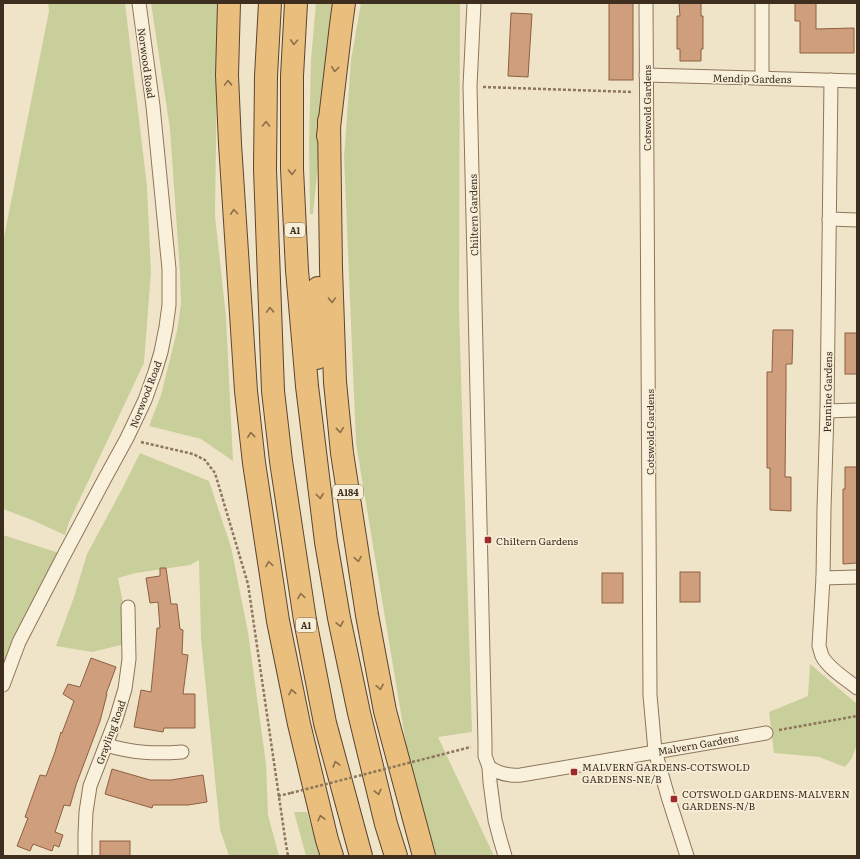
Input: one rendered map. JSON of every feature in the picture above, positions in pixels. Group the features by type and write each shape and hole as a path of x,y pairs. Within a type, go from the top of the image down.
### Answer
{"highway":[{"name":"A1","path":"230,3 227,75 237,251 273,391"},
{"name":"A1","path":"270,3 266,76 265,169 273,391 280,461 305,620 325,723 361,856"},
{"name":"A1","path":"296,3 292,76 292,169 297,270 307,386 326,542 339,618 363,728 386,824 396,856"},
{"name":"A1","path":"316,457 318,268 329,121 344,3"},
{"name":"A184","path":"329,121 331,268 335,382 342,453 367,615 385,711 424,856"},
{"path":"237,251 246,391 254,463 278,621 298,724 332,856"}],"street":[{"name":"Norwood Road","path":"3,685 19,642 127,438 145,400 161,352 166,327 169,305 169,269 153,106 139,3"},
{"name":"Chiltern Gardens","path":"474,3 470,86 485,743 495,820 506,856"},
{"name":"Cotswold Gardens","path":"646,3 650,695 655,751 687,856"},
{"path":"762,3 762,78"},
{"name":"Mendip Gardens","path":"646,75 857,81"},
{"name":"Pennine Gardens","path":"831,80 827,411 823,578 819,646 825,661 857,688"},
{"path":"829,220 857,220"},
{"path":"827,411 857,410"},
{"path":"823,578 857,577"},
{"name":"Grayling Road","path":"85,856 84,836 90,786 116,719 125,689 129,659 128,607"},
{"name":"Malvern Gardens","path":"489,767 501,774 511,776 521,775 766,733"},
{"path":"106,745 139,752 182,752"}],"path":[{"path":"470,86 646,93"},
{"path":"127,438 193,454 205,460 215,473 248,584 284,838 288,856"},
{"path":"766,733 857,716"},
{"path":"278,796 432,758 485,743"}],"green space":[{"path":"48,3 125,3 147,186 151,272 144,363 69,522 65,535 3,509 3,242 49,11"},
{"path":"151,3 218,3 215,216 226,317 233,461 201,439 149,426 161,395 177,331 181,304 170,129"},
{"path":"316,3 338,3 323,116 313,214 310,214 309,144 311,60"},
{"path":"361,3 460,3 459,310 472,732 438,737 494,856 434,856 411,774 356,443 344,157 351,60"},
{"path":"140,453 209,481 231,547 248,632 266,764 268,815 279,856 229,856 220,829 201,639 199,560 190,565 136,573 118,578 123,603 125,644 92,652 56,646 74,597 87,554"},
{"path":"3,535 59,553 3,684"},
{"path":"810,664 857,704 857,744 852,758 845,767 819,757 774,753 769,712 808,696"},
{"path":"294,812 307,812 320,856 306,856"}],"building":[{"path":"609,3 633,3 633,80 609,80"},
{"path":"679,3 701,3 701,16 703,16 703,49 701,49 701,61 680,61 680,49 677,49 677,16 680,16"},
{"path":"795,3 816,3 816,29 854,28 854,53 800,53 800,21 795,21"},
{"path":"511,13 532,14 528,77 508,76"},
{"path":"773,330 793,330 792,364 786,364 785,477 791,477 791,511 770,510 770,468 767,468 767,372 772,372"},
{"path":"845,333 857,333 857,374 845,374"},
{"path":"845,467 857,467 857,563 843,564 843,489 845,489"},
{"path":"160,568 166,568 171,604 177,604 180,629 183,630 182,654 188,655 183,694 195,694 195,728 164,728 163,732 134,727 141,690 151,692 157,628 160,628 158,602 150,603 146,578 160,576"},
{"path":"680,572 700,572 700,602 680,602"},
{"path":"602,573 623,573 623,603 602,603"},
{"path":"91,658 116,667 106,694 100,721 76,785 70,806 64,805 55,832 63,835 59,847 54,845 52,851 33,844 30,851 17,846 28,818 25,817 40,775 46,776 61,732 62,733 74,701 63,694 68,684 80,687"},
{"path":"112,769 150,780 171,780 203,775 207,802 188,805 153,805 152,808 105,794"},
{"path":"100,841 130,841 130,856 100,856"}],"place":[{"name":"Chiltern Gardens","path":"488,540"},
{"name":"MALVERN GARDENS-COTSWOLD GARDENS-NE/B","path":"574,772"},
{"name":"COTSWOLD GARDENS-MALVERN GARDENS-N/B","path":"674,799"}]}
